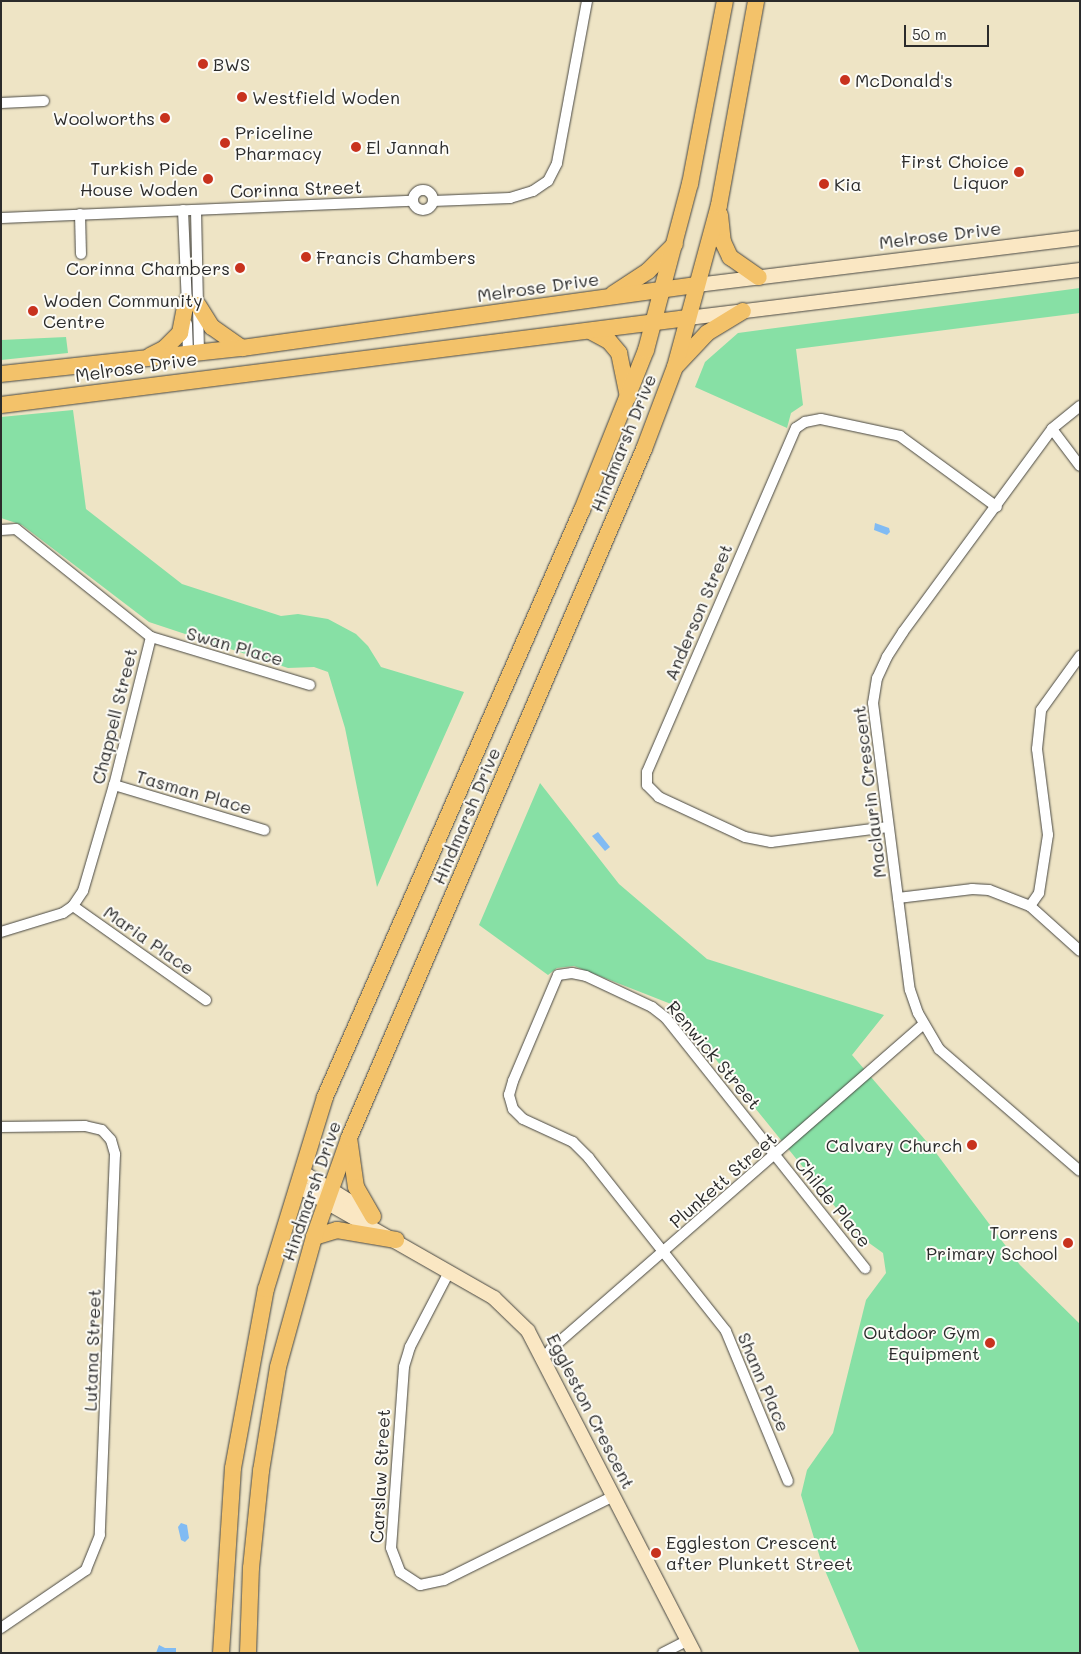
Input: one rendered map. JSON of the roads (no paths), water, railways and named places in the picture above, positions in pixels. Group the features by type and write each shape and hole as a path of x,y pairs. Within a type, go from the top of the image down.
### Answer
{"main road":[{"path":"715,1 721,19"},
{"name":"Hindmarsh Drive","path":"221,1653 233,1468 247,1382 266,1288 325,1097 628,399 654,323 677,242 724,1"},
{"name":"Hindmarsh Drive","path":"248,1653 251,1568 261,1471 278,1367 314,1238 349,1138 644,449 675,367 719,205 754,4"},
{"path":"719,205 723,242 730,257 759,277"},
{"name":"Melrose Drive","path":"1,374 250,347 697,285 1080,238"},
{"path":"609,297 648,270 677,242"},
{"name":"Melrose Drive","path":"1,404 195,378 1080,270"},
{"path":"143,359 164,349 180,333 192,304 212,327 250,347 268,347 278,353 287,367"},
{"path":"675,367 707,333 743,311"},
{"path":"590,331 609,341 619,353 628,399"},
{"path":"287,367 299,340"},
{"path":"194,353 195,378"},
{"path":"349,1138 356,1187 373,1216"},
{"name":"Eggleston Crescent","path":"300,1179 396,1240 494,1298 528,1331 691,1649"},
{"name":"Eggleston Crescent","path":"329,1196 373,1216 396,1240"},
{"path":"314,1238 337,1230 396,1240"}],"street":[{"name":"Corinna Street","path":"433,201 510,198 533,191 548,181 557,163 587,1"},
{"path":"1,103 44,102"},
{"name":"Corinna Street","path":"423,190 432,195 433,201 430,207 421,210 413,201 417,192 423,190"},
{"name":"Corinna Street","path":"1,218 413,201"},
{"path":"183,210 192,304 194,353"},
{"path":"192,304 196,210"},
{"path":"80,214 81,254"},
{"name":"Maclaurin Crescent","path":"1080,406 1052,428 997,507 905,630 887,657 878,678 873,703 910,990 923,1025 939,1049 1080,1171"},
{"name":"Anderson Street","path":"888,827 771,842 746,837 658,797 647,786 647,772 796,428 805,422 820,419 900,436 997,507"},
{"path":"1052,428 1080,466"},
{"name":"Chappell Street","path":"1,530 16,529 151,637 90,872 73,906"},
{"name":"Swan Place","path":"151,637 310,685"},
{"path":"1030,906 1039,893 1048,835 1037,749 1041,710 1080,656"},
{"name":"Tasman Place","path":"114,785 264,830"},
{"path":"898,898 972,889 1010,896 1030,906 1080,950"},
{"path":"1,932 51,918 73,906"},
{"name":"Maria Place","path":"73,906 206,1000"},
{"name":"Renwick Street","path":"664,1253 573,1142 523,1119 513,1110 509,1095 512,1081 558,975 572,973 586,976 652,1007 666,1018 775,1155"},
{"name":"Plunkett Street","path":"544,1359 551,1349 664,1253 923,1025"},
{"name":"Lutana Street","path":"1,1127 86,1126 102,1130 111,1140 114,1154 100,1535 86,1570 1,1628"},
{"name":"Childe Place","path":"775,1155 865,1268"},
{"name":"Shann Place","path":"664,1253 733,1344 788,1481"},
{"name":"Carslaw Street","path":"449,1272 410,1347 404,1367 391,1548 400,1572 420,1585 444,1580 614,1496"},
{"path":"663,1653 691,1649"}],"water":[{"path":"875,523 889,528 890,532 887,535 874,530"},
{"path":"598,832 610,847 605,851 592,836"},
{"path":"181,1523 187,1525 189,1538 185,1542 181,1540 178,1527"},
{"path":"159,1645 165,1648 176,1648 176,1653 156,1653"}],"place":[{"name":"BWS","path":"203,64"},
{"name":"McDonald's","path":"845,80"},
{"name":"Westfield Woden","path":"242,97"},
{"name":"Woolworths","path":"165,118"},
{"name":"Priceline Pharmacy","path":"225,143"},
{"name":"El Jannah","path":"356,147"},
{"name":"First Choice Liquor","path":"1019,172"},
{"name":"Turkish Pide House Woden","path":"208,179"},
{"name":"Kia","path":"824,184"},
{"name":"Francis Chambers","path":"306,257"},
{"name":"Corinna Chambers","path":"240,268"},
{"name":"Woden Community Centre","path":"33,311"},
{"name":"Calvary Church","path":"972,1145"},
{"name":"Torrens Primary School","path":"1068,1243"},
{"name":"Outdoor Gym Equipment","path":"990,1343"},
{"name":"Eggleston Crescent after Plunkett Street","path":"656,1553"}]}
